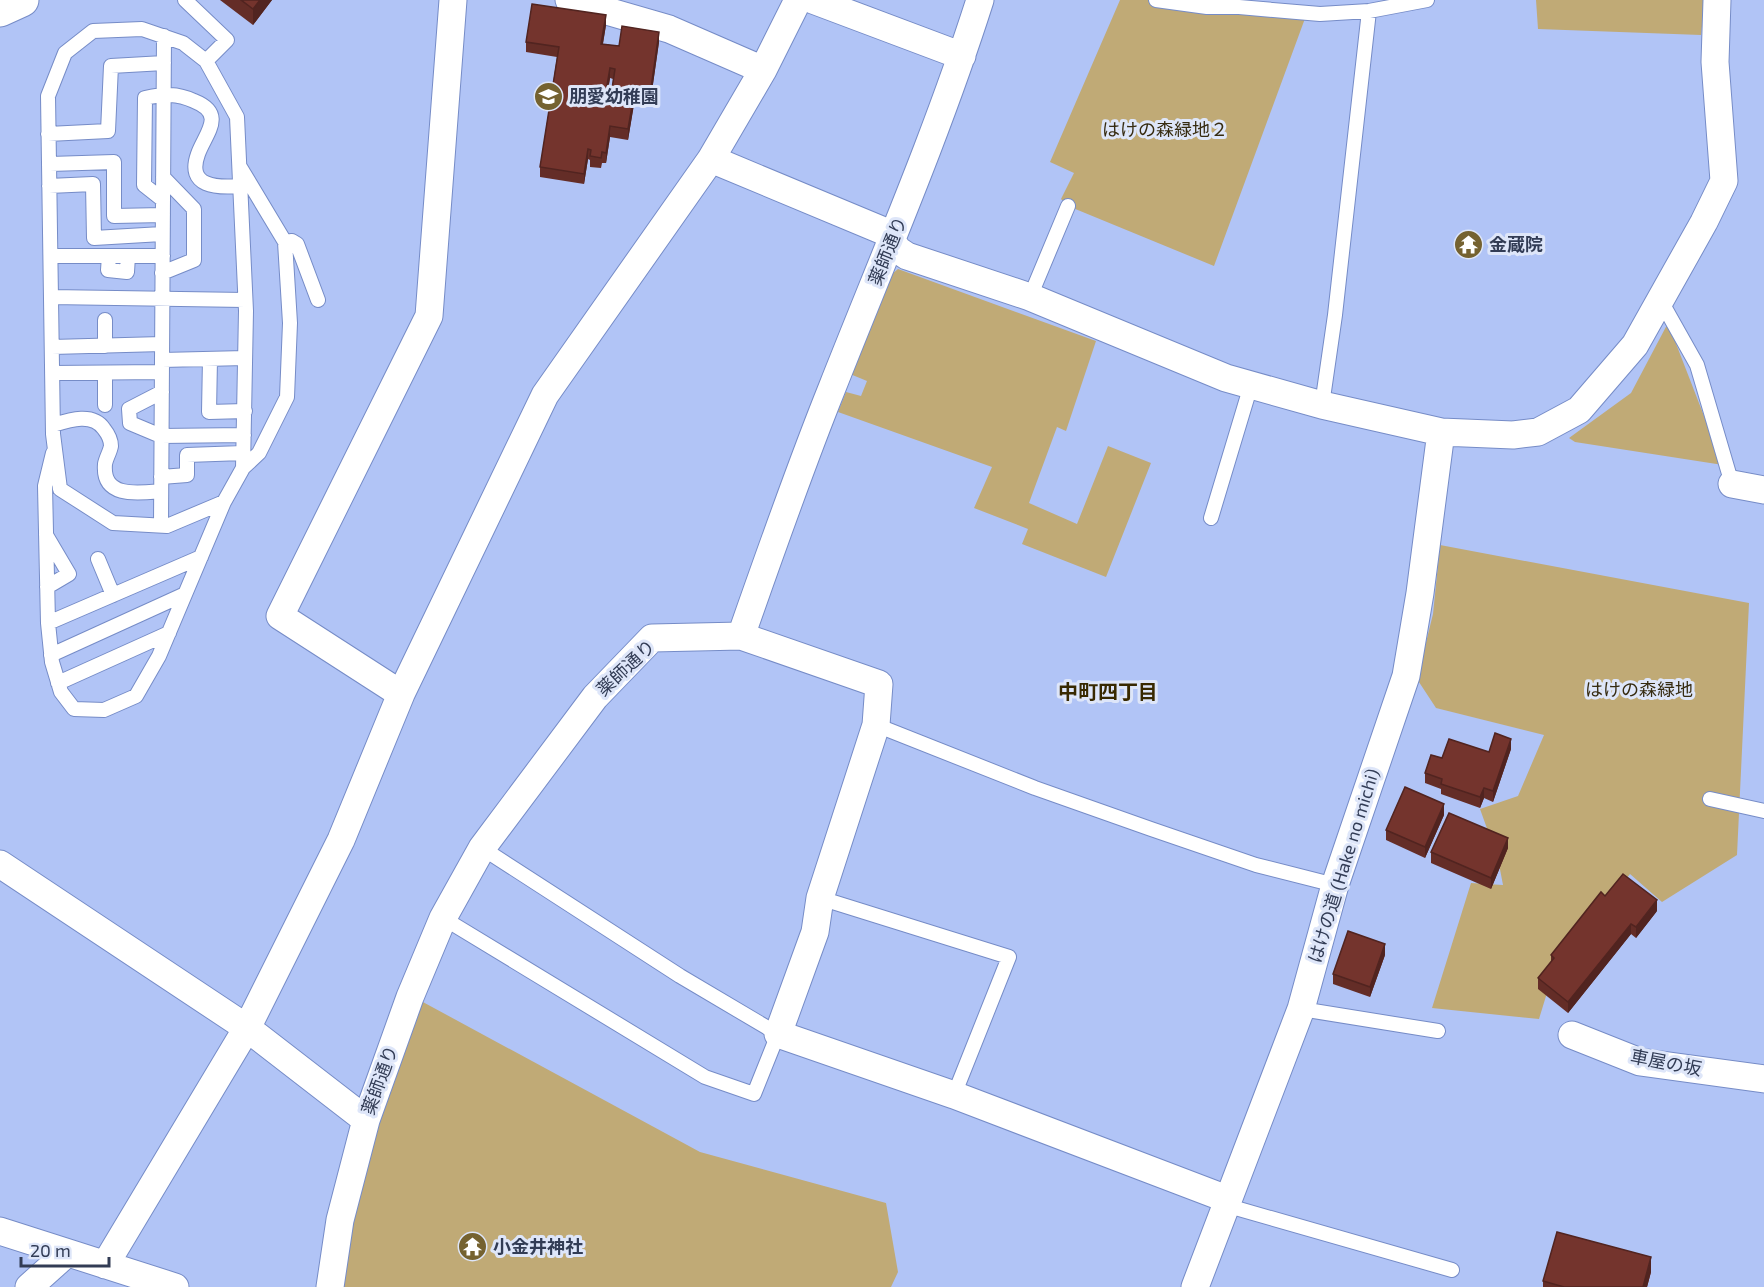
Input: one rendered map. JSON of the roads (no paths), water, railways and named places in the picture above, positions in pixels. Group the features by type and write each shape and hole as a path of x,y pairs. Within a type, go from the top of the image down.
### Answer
{"street":[{"path":"401,694 280,616 429,316 453,0"},
{"path":"569,0 669,28 763,70"},
{"path":"105,1265 247,1028 341,840 401,694 545,394 711,159 763,70 798,0"},
{"path":"813,0 962,56"},
{"name":"薬師通り","path":"330,1287 339,1220 366,1120 410,997 443,918 482,848 595,697 652,638 741,636 795,484 892,242 962,56 980,0"},
{"path":"711,159 886,232 898,250 907,255 1030,297 1226,378 1322,405 1441,432 1513,435 1538,432 1579,410 1635,345 1724,181 1715,62 1717,0"},
{"name":"はけの道 (Hake no michi)","path":"1195,1287 1300,1009 1335,885 1406,676 1420,593 1441,432"},
{"path":"1732,484 1764,490"},
{"path":"741,636 879,684 876,725 820,898 815,932 778,1034 954,1095 1226,1202"},
{"path":"0,864 247,1028 366,1120"},
{"name":"車屋の坂","path":"1572,1035 1640,1062 1764,1079"},
{"path":"0,1231 175,1287"},
{"path":"28,1287 67,1253"}],"lane":[{"path":"185,0 227,40 206,61"},
{"path":"1156,0 1207,7 1298,6 1320,14 1369,11 1427,0"},
{"path":"1322,405 1335,315 1369,11"},
{"path":"224,502 167,526 113,523 60,489 53,425 48,96 65,53 93,31 142,29 183,43 206,61 237,117 245,300 243,468"},
{"path":"161,525 164,36"},
{"path":"48,134 108,131 111,66 164,63"},
{"path":"163,200 144,185 145,98 164,94 184,96 208,110 211,120 210,131 198,153 195,165 196,175 210,186 222,188 240,186"},
{"path":"50,164 114,162 114,216 163,215"},
{"path":"55,446 45,486 48,623 51,655 61,692 75,709 104,710 136,696 159,656 224,502 243,468 259,453 287,397 290,323 285,242 239,165"},
{"path":"162,273 194,260 194,209 163,177"},
{"path":"49,186 93,184 94,238 162,234"},
{"path":"1030,297 1068,206"},
{"path":"285,242 292,241 297,244 318,300"},
{"path":"51,256 163,256"},
{"path":"51,297 245,300"},
{"path":"1660,301 1697,365 1732,484"},
{"path":"105,320 105,346"},
{"path":"52,347 162,345"},
{"path":"52,373 105,373 210,359 245,358"},
{"path":"210,359 209,412 245,411"},
{"path":"105,373 105,405"},
{"path":"1210,518 1251,385"},
{"path":"162,392 129,409 130,423 162,436 244,435"},
{"path":"53,425 86,418 101,424 108,434 111,446 105,464 110,484 120,492 161,484 187,475 187,455 243,453"},
{"path":"45,533 69,574 47,587"},
{"path":"48,623 201,557"},
{"path":"98,559 112,595"},
{"path":"51,655 185,594"},
{"path":"58,683 169,633"},
{"path":"876,725 1035,788 1151,829 1256,865 1335,885"},
{"path":"1710,799 1764,811"},
{"path":"443,918 705,1077 754,1094 778,1034 680,976 482,848"},
{"path":"820,898 1009,957 954,1095"},
{"path":"1300,1009 1438,1031"},
{"path":"1226,1202 1452,1270"}],"place":[{"name":"朋愛幼稚園","path":"548,97"},
{"name":"金蔵院","path":"1468,245"},
{"name":"小金井神社","path":"472,1247"}],"district":[{"name":"中町四丁目","path":"1108,692"}],"park label":[{"name":"はけの森緑地２","path":"1165,130"},
{"name":"はけの森緑地","path":"1639,690"}]}
